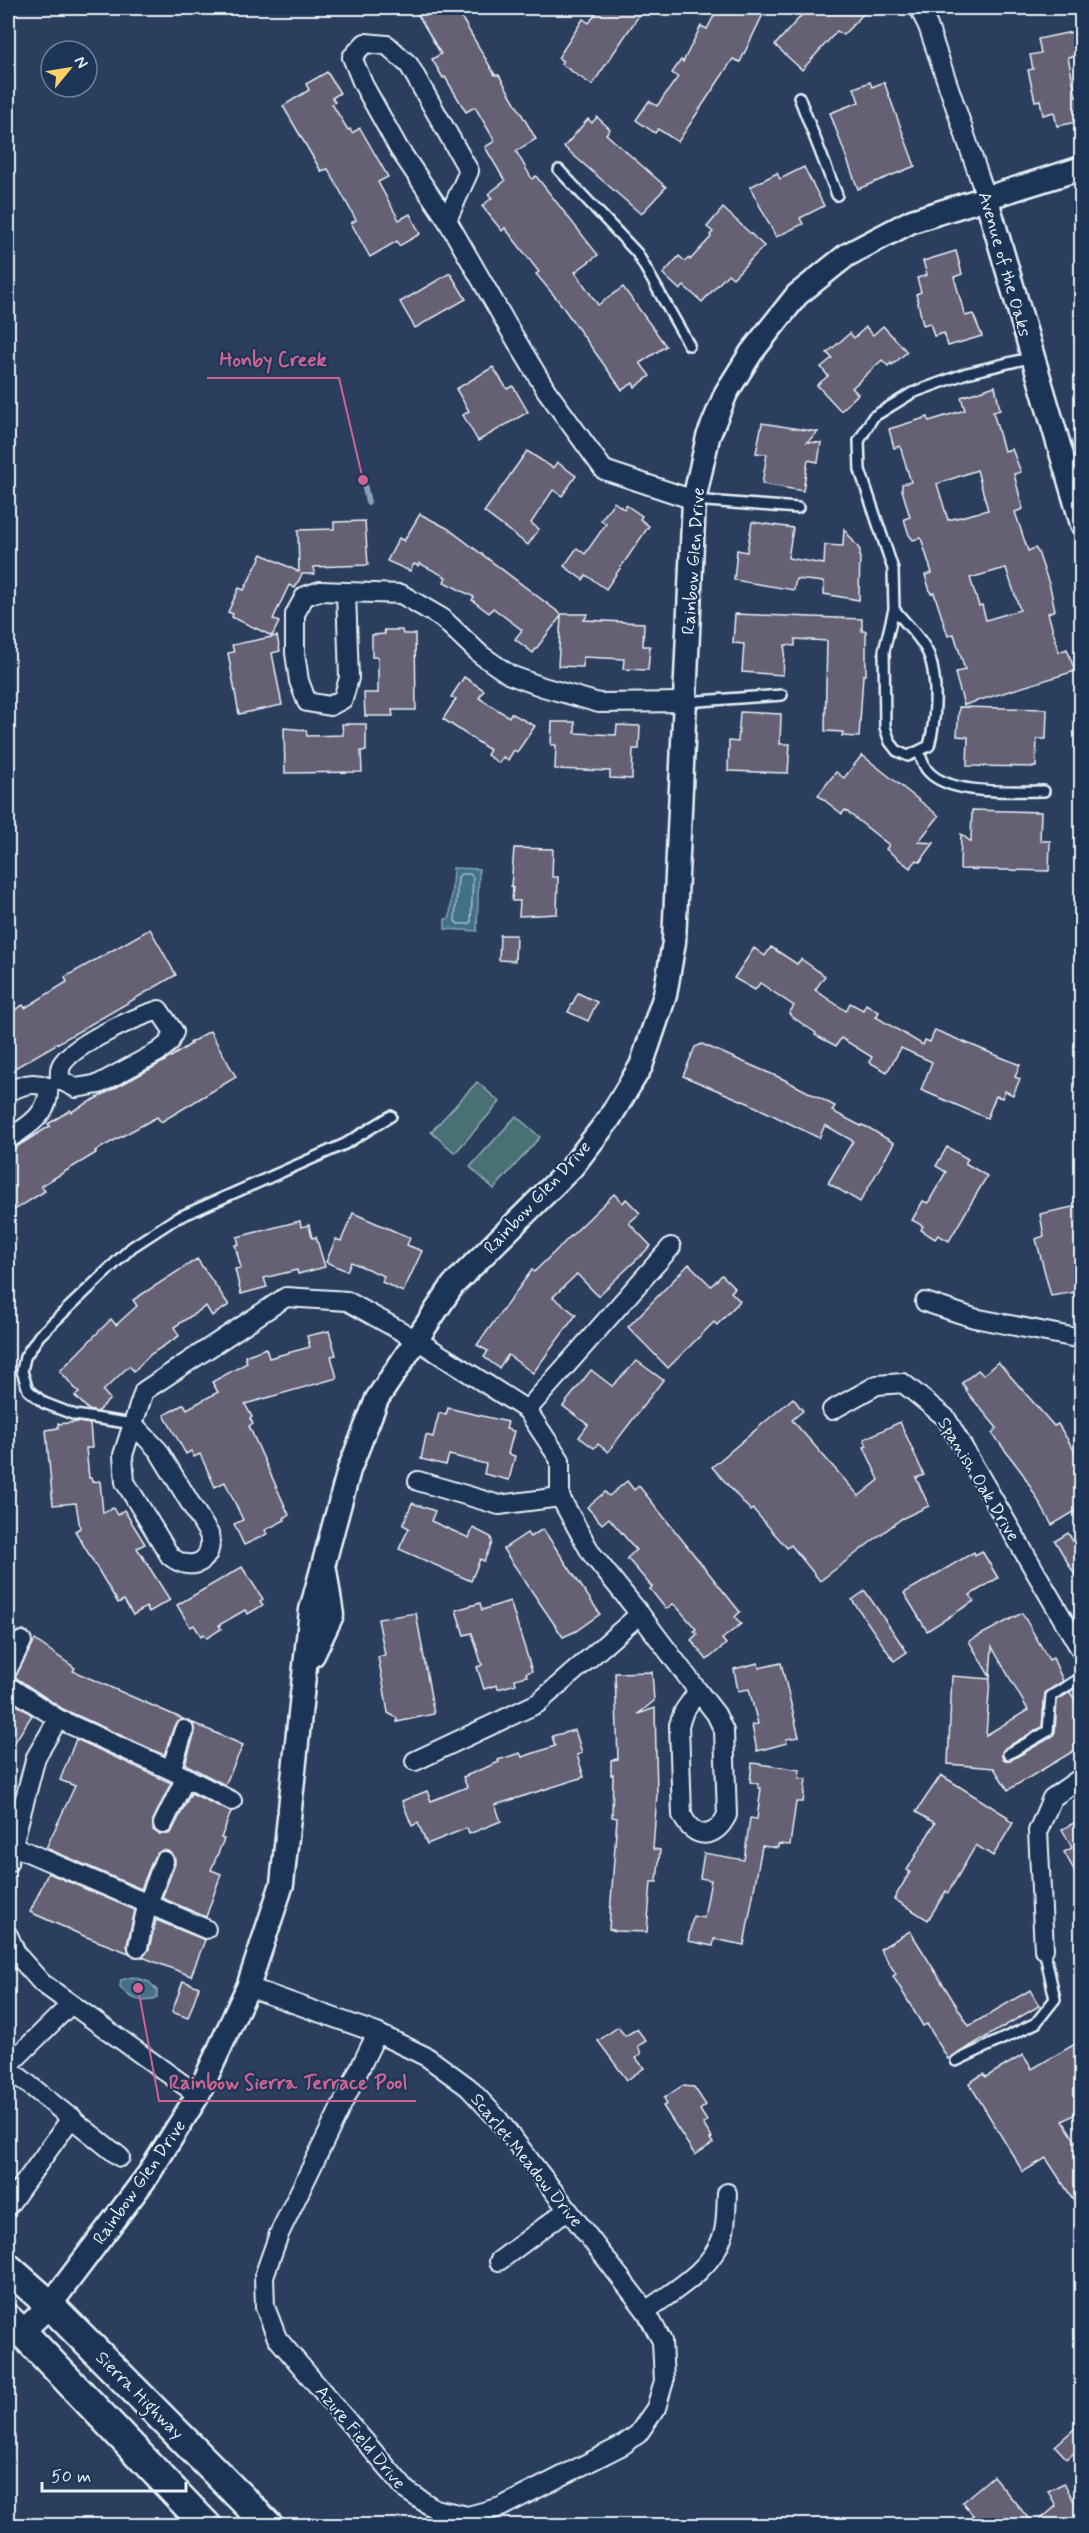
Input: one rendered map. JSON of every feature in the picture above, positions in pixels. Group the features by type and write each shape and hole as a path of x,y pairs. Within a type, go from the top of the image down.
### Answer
{"main road":[{"name":"Sierra Highway","path":"8,2268 50,2305 269,2526"},
{"path":"15,2326 207,2526"}],"street":[{"name":"Avenue of the Oaks","path":"919,8 928,26 986,196 1082,524"},
{"path":"447,220 469,171 409,65 387,45 365,43 352,57 363,84 399,148 447,220 546,390 604,470 694,501"},
{"name":"Rainbow Glen Drive","path":"15,2326 50,2305 148,2175 198,2095 248,1987 282,1884 307,1667 332,1615 324,1560 349,1470 377,1399 453,1285 572,1167 609,1119 641,1066 665,995 674,942 694,501 708,437 726,393 752,353 797,295 848,255 912,221 986,196 1082,168"},
{"path":"346,592 349,678 343,699 330,706 307,702 299,681 295,653 295,615 306,596 320,591 401,594 442,618 481,655 510,675 543,687 599,703 685,702"},
{"path":"8,1092 19,1086 37,1082 54,1084 76,1088 99,1084 158,1052 169,1043 174,1032 159,1010 88,1043 67,1057 59,1068 54,1084 45,1108 28,1126 8,1139"},
{"path":"527,1410 671,1246"},
{"path":"133,1424 158,1450 209,1534 211,1545 208,1555 200,1562 189,1565 179,1563 170,1556 125,1482 123,1455 133,1424 144,1391 286,1297 347,1300 417,1340 527,1410 560,1460 560,1497 591,1553 716,1714 724,1731 727,1815 721,1827 711,1834 698,1834 687,1827 682,1815 679,1725 684,1711 698,1691"},
{"path":"925,1302 974,1318 1082,1339"},
{"name":"Spanish Oak Drive","path":"832,1410 877,1385 903,1383 946,1418 1082,1652"},
{"path":"418,1481 499,1505 560,1497"},
{"path":"415,1761 538,1703 640,1614"},
{"path":"8,1669 22,1641"},
{"path":"8,1686 58,1719 179,1774 232,1801"},
{"path":"8,1863 11,1837 36,1757 58,1719"},
{"path":"163,1824 179,1774 184,1730"},
{"path":"1044,1949 1038,1831 1052,1798 1082,1777"},
{"path":"11,1837 147,1906 206,1929"},
{"path":"138,1947 147,1906 164,1861"},
{"path":"8,1935 17,1955 42,1983 198,2095"},
{"name":"Scarlet Meadow Drive","path":"248,1987 377,2033 427,2057 468,2087 498,2119 646,2311"},
{"path":"71,2004 8,2067 120,2157"},
{"name":"Azure Field Drive","path":"377,2033 279,2234 264,2276 265,2307 277,2338 406,2491 435,2509 468,2516 501,2507 623,2445 638,2434 656,2408 664,2381 662,2341 646,2311"},
{"path":"8,2206 72,2117"},
{"path":"646,2311 700,2271 715,2253 723,2234 727,2193"},
{"path":"499,2261 567,2210"}],"lane":[{"path":"799,97 837,195"},
{"path":"559,170 637,253 689,345"},
{"path":"894,609 930,657 934,728 929,746 908,756 897,751 890,742 885,727 884,651 894,609 893,569 860,470 859,441 873,417 912,393 967,373 1033,357"},
{"path":"694,501 798,508"},
{"path":"685,702 782,695"},
{"path":"919,752 927,770 948,784 965,789 1044,791"},
{"path":"133,1424 75,1415 44,1403 28,1390 22,1371 25,1357 39,1336 132,1247 175,1218 345,1144 391,1116"},
{"path":"1008,1754 1048,1731 1052,1696 1082,1677"},
{"path":"956,2061 1035,2023 1054,1999 1044,1949"}],"green space":[{"path":"477,1082 500,1102 455,1153 431,1132"},
{"path":"516,1116 540,1137 494,1189 470,1167"}],"water":[{"path":"453,868 479,869 477,931 445,929 445,919 450,918"},
{"path":"133,1977 149,1982 157,1990 157,1997 142,2000 123,1991 120,1986 121,1980"}],"building":[{"path":"414,8 456,8 536,139 516,151 532,179 536,176 598,255 575,272 598,305 623,287 666,346 640,363 650,376 635,387 633,383 622,390 557,299 536,274 539,272 505,228 502,231 482,206 492,198 488,194 505,181 485,147 495,141 475,107 466,112 445,77 443,78 432,59 441,54"},
{"path":"600,8 644,8 592,85 561,64 563,61 558,58 583,19 589,23"},
{"path":"718,8 766,8 740,62 733,59 678,142 658,129 655,133 636,120 649,101 657,106 678,77 672,73 681,60 683,62 701,26 707,29"},
{"path":"808,8 869,8 843,35 837,31 802,70 775,45"},
{"path":"1072,32 1076,56 1068,57 1076,97 1082,96 1082,121 1057,126 1054,112 1043,115 1040,100 1035,101 1028,70 1033,69 1030,55 1041,53 1038,39"},
{"path":"327,72 340,93 332,98 335,102 332,104 348,130 350,129 352,133 360,128 388,177 378,182 399,220 410,214 420,234 399,246 397,241 370,257 351,223 356,220 328,169 321,171 283,106 309,90 306,84"},
{"path":"870,82 872,87 884,82 915,166 858,189 830,113 859,102 854,88"},
{"path":"597,117 610,129 606,134 666,187 641,214 564,147 588,119 592,123"},
{"path":"804,167 824,206 800,218 803,224 776,237 750,187 777,173 780,179"},
{"path":"723,208 764,246 733,278 728,274 702,302 684,286 680,290 663,274 679,256 685,261 689,258 690,260 711,237 713,232 707,227"},
{"path":"956,251 962,274 954,277 965,316 973,314 982,336 948,346 944,333 934,336 930,323 923,325 916,294 921,292 917,278 927,275 923,261"},
{"path":"450,273 466,299 415,328 400,302"},
{"path":"883,326 907,352 892,365 891,363 888,366 882,360 852,388 858,394 841,411 817,385 828,376 821,367 832,358 827,353 850,333 854,338 866,327 873,335"},
{"path":"493,367 507,389 513,386 528,412 478,441 463,415 469,411 456,389"},
{"path":"995,386 1000,410 993,412 1004,451 1012,449 1021,472 1014,474 1023,509 1015,512 1028,551 1035,548 1038,552 1050,587 1055,610 1048,613 1059,652 1067,649 1075,671 964,705 956,672 965,670 954,634 948,636 934,593 931,594 925,575 932,573 921,538 913,540 909,535 904,519 910,517 902,484 911,482 900,446 894,448 889,429 928,417 929,421 965,410 961,397","holes":["977,470 988,510 948,520 937,484","1006,568 1020,610 986,620 970,578"]},
{"path":"762,423 818,432 807,442 821,443 818,462 808,460 803,491 762,484 767,454 756,453"},
{"path":"527,451 553,468 557,462 576,476 562,496 553,490 531,523 539,529 528,545 484,512"},
{"path":"614,502 624,509 626,505 642,516 640,519 649,526 606,589 586,575 583,580 564,566 577,548 585,554 606,524 601,520"},
{"path":"420,514 447,528 561,614 588,614 584,620 644,623 643,646 650,646 648,670 623,669 624,659 583,657 583,667 558,666 561,616 533,653 515,639 522,630 493,608 489,613 472,600 474,597 444,582 446,577 419,563 418,566 414,564 410,571 387,561 399,538 404,541"},
{"path":"365,521 368,565 314,567 314,574 302,574 295,588 289,585 273,619 279,622 272,636 232,617 233,614 228,612 239,588 244,590 262,554 299,572 298,530 334,529 334,522"},
{"path":"752,522 793,528 788,558 824,564 825,545 843,546 844,529 860,550 859,600 824,594 824,582 796,579 794,590 734,580 737,550 747,552"},
{"path":"735,614 862,619 862,631 866,631 866,675 863,675 859,737 842,736 843,732 825,731 827,641 795,639 795,646 785,645 783,675 742,672 744,644 733,643"},
{"path":"384,630 402,630 403,634 415,634 416,710 392,710 393,716 365,716 364,693 378,693 378,657 372,657 372,635 385,634"},
{"path":"277,636 280,651 272,653 282,705 239,714 228,653 234,652 232,645"},
{"path":"464,677 484,690 479,698 509,717 511,713 535,726 517,752 514,750 508,760 503,757 499,763 487,755 490,750 443,719 456,699 451,697"},
{"path":"959,707 1047,709 1046,739 1037,739 1036,767 967,766 968,737 957,736"},
{"path":"740,712 781,714 780,744 790,744 788,773 728,771 729,741 738,742"},
{"path":"552,722 575,722 575,733 616,735 617,725 640,726 639,749 633,749 632,779 610,778 610,771 555,769 556,745 551,745"},
{"path":"342,724 366,724 366,751 361,751 362,772 285,773 284,728 306,730 307,736 343,735"},
{"path":"862,755 939,816 918,842 934,843 920,862 917,860 910,868 886,849 889,845 845,810 842,814 818,795 836,772 844,778"},
{"path":"972,810 1041,812 1040,841 1050,841 1049,871 960,869 961,834 971,842"},
{"path":"514,848 553,849 552,877 558,877 557,914 519,916 520,901 512,901"},
{"path":"150,929 176,975 8,1072 8,1014 23,1005 25,1008 67,982 65,977"},
{"path":"500,935 516,935 515,961 499,960"},
{"path":"771,947 797,964 801,959 825,976 815,990 846,1011 850,1003 863,1010 866,1004 879,1012 876,1017 923,1045 925,1040 930,1042 935,1030 1020,1065 1015,1077 1020,1079 1013,1095 1005,1091 1002,1098 996,1096 987,1118 921,1090 932,1062 901,1048 887,1072 869,1062 872,1057 841,1038 836,1046 815,1035 816,1033 791,1016 789,1013 794,1006 760,983 755,990 734,978 754,948 765,956"},
{"path":"578,993 597,1002 588,1021 568,1012"},
{"path":"210,1031 236,1077 161,1122 157,1117 95,1151 96,1153 41,1186 45,1191 8,1214 8,1152 50,1126 48,1124 70,1110 71,1112 163,1062"},
{"path":"702,1044 783,1079 835,1106 832,1111 869,1128 894,1143 860,1202 828,1183 853,1141 825,1125 819,1138 748,1103 683,1076 695,1047"},
{"path":"947,1147 968,1159 965,1163 987,1176 949,1241 938,1235 935,1239 921,1230 923,1226 912,1220 923,1201 928,1203 946,1172 936,1166"},
{"path":"614,1194 623,1203 626,1199 640,1213 629,1223 651,1246 598,1296 577,1274 553,1297 576,1315 533,1373 508,1355 499,1368 484,1357 488,1351 477,1345 532,1270 534,1272"},
{"path":"1082,1205 1082,1291 1051,1296 1036,1239 1044,1236 1040,1214"},
{"path":"353,1213 410,1238 407,1245 422,1251 403,1292 382,1282 384,1276 351,1262 347,1271 326,1262 336,1239 341,1241"},
{"path":"300,1221 301,1227 309,1225 312,1238 316,1237 325,1267 298,1274 297,1270 264,1278 267,1287 241,1294 235,1269 241,1268 235,1245 239,1244 237,1237"},
{"path":"197,1259 229,1305 212,1316 206,1306 174,1327 179,1336 151,1354 134,1371 129,1366 103,1391 110,1399 97,1412 89,1410 75,1396 79,1393 60,1371 111,1319 116,1325 137,1306 133,1300"},
{"path":"689,1264 711,1286 722,1275 735,1288 731,1292 740,1301 717,1325 714,1322 668,1368 628,1327"},
{"path":"329,1331 336,1355 331,1356 337,1378 245,1404 252,1417 250,1418 253,1424 249,1426 289,1515 284,1518 285,1520 265,1530 267,1534 244,1545 234,1524 243,1520 225,1482 215,1487 200,1454 194,1457 191,1451 186,1454 164,1415 184,1404 187,1409 218,1392 212,1382 247,1363 245,1356 266,1348 269,1358 310,1347 307,1336"},
{"path":"637,1361 663,1380 608,1452 598,1444 594,1448 579,1437 588,1425 563,1406 591,1370 612,1386"},
{"path":"998,1362 1054,1426 1058,1424 1082,1463 1082,1507 1052,1525 1023,1474 992,1433 997,1428 962,1383 978,1370 983,1375"},
{"path":"793,1398 803,1411 792,1420 859,1496 879,1480 864,1447 867,1446 864,1439 900,1422 924,1475 916,1478 929,1506 901,1519 820,1581 791,1545 787,1548 712,1467"},
{"path":"448,1408 508,1422 506,1429 514,1431 508,1454 515,1456 509,1480 484,1474 486,1464 449,1455 446,1465 421,1459 426,1435 433,1437 439,1413 446,1415"},
{"path":"78,1422 90,1424 92,1448 86,1448 89,1478 92,1482 100,1481 103,1513 113,1508 117,1515 124,1510 145,1544 137,1548 170,1600 149,1612 146,1607 133,1615 124,1600 118,1603 75,1531 80,1528 76,1503 53,1505 46,1430 58,1428 58,1424"},
{"path":"627,1481 634,1490 639,1486 740,1612 735,1617 741,1624 722,1639 726,1644 707,1660 691,1640 697,1634 694,1631 696,1629 673,1604 666,1609 650,1589 652,1587 627,1558 636,1550 609,1518 602,1524 587,1507 605,1492 609,1496"},
{"path":"412,1503 435,1511 431,1521 469,1538 473,1528 491,1537 492,1543 484,1561 480,1559 471,1581 399,1549 409,1528 403,1525"},
{"path":"543,1529 600,1614 563,1637 503,1549 527,1533 530,1537"},
{"path":"1068,1533 1082,1556 1082,1587 1055,1541"},
{"path":"982,1551 998,1578 970,1595 974,1601 927,1631 904,1593 974,1552 975,1555"},
{"path":"242,1567 263,1599 260,1601 263,1605 248,1614 245,1610 219,1625 221,1629 207,1638 204,1634 201,1636 194,1625 190,1627 177,1605"},
{"path":"865,1591 907,1652 894,1661 852,1600"},
{"path":"510,1601 532,1671 526,1673 527,1676 515,1679 516,1684 498,1689 497,1685 484,1689 477,1667 482,1665 472,1633 464,1635 456,1610 480,1603 482,1610"},
{"path":"416,1613 434,1714 397,1722 397,1718 388,1713 378,1657 385,1655 378,1619"},
{"path":"1022,1613 1049,1660 1053,1658 1063,1681 1045,1693 1042,1727 1005,1748 1002,1757 1005,1760 1011,1760 1052,1737 1055,1732 1057,1700 1070,1692 1082,1711 1082,1746 1008,1790 994,1768 948,1764 952,1676 990,1679 986,1735 1028,1710 992,1647 990,1677 969,1641"},
{"path":"35,1640 75,1668 73,1671 183,1719 174,1726 164,1755 63,1709 15,1677"},
{"path":"758,1663 759,1668 781,1663 799,1737 786,1739 787,1743 757,1751 752,1725 758,1724 749,1689 738,1691 734,1669"},
{"path":"652,1672 654,1701 638,1714 655,1708 657,1794 653,1849 660,1850 657,1882 651,1882 647,1932 616,1931 609,1929 617,1818 612,1817 613,1774 611,1775 611,1760 618,1759 615,1673"},
{"path":"8,1699 32,1715 8,1753"},
{"path":"193,1723 243,1745 225,1785 185,1764 195,1733"},
{"path":"575,1730 582,1753 577,1755 584,1777 495,1805 501,1821 469,1834 467,1828 427,1844 418,1823 412,1826 402,1801 427,1791 431,1801 467,1787 463,1777 499,1762 498,1760 520,1753 522,1757 555,1746 552,1736"},
{"path":"76,1739 171,1783 153,1820 153,1830 159,1834 169,1834 173,1829 191,1793 231,1812 221,1838 224,1839 211,1870 221,1874 206,1917 162,1898 175,1864 175,1859 168,1851 162,1850 154,1857 141,1889 46,1848 75,1786 60,1780"},
{"path":"752,1763 800,1770 799,1778 806,1779 803,1802 796,1802 790,1845 778,1844 778,1848 762,1846 744,1945 714,1939 713,1946 688,1941 693,1916 704,1918 711,1880 700,1878 704,1853 744,1860 750,1818 757,1819 761,1788 758,1788 758,1784 750,1782"},
{"path":"941,1775 1008,1817 1007,1819 1013,1823 993,1856 976,1845 948,1893 946,1891 928,1920 894,1899 910,1872 907,1870 935,1823 916,1812"},
{"path":"1082,1819 1082,1884 1064,1852 1072,1848 1062,1829"},
{"path":"48,1873 135,1910 127,1945 129,1953 30,1912"},
{"path":"156,1920 205,1940 191,1976 142,1957 149,1949"},
{"path":"910,1931 969,2026 1030,1990 1039,2006 948,2059 927,2024 923,2026 893,1976 896,1974 880,1949"},
{"path":"183,1981 199,1987 188,2018 172,2012"},
{"path":"618,2027 625,2036 637,2029 646,2041 638,2046 641,2054 636,2058 644,2068 627,2080 598,2041"},
{"path":"1082,2040 1082,2110 1063,2121 1082,2152 1082,2213 1046,2158 1023,2172 969,2083 983,2074 986,2077 1023,2055 1032,2069"},
{"path":"682,2086 694,2087 706,2105 700,2110 707,2121 703,2124 713,2143 695,2155 663,2106 667,2104 664,2098"},
{"path":"1082,2422 1082,2446 1067,2459 1055,2446"},
{"path":"993,2476 1034,2525 1056,2506 1048,2491 1064,2483 1082,2516 1082,2526 982,2526 962,2502"}],"waterway":[{"path":"363,480 368,502"}],"place":[{"name":"Honby Creek","path":"363,480"},
{"name":"Rainbow Sierra Terrace Pool","path":"138,1988"}]}
